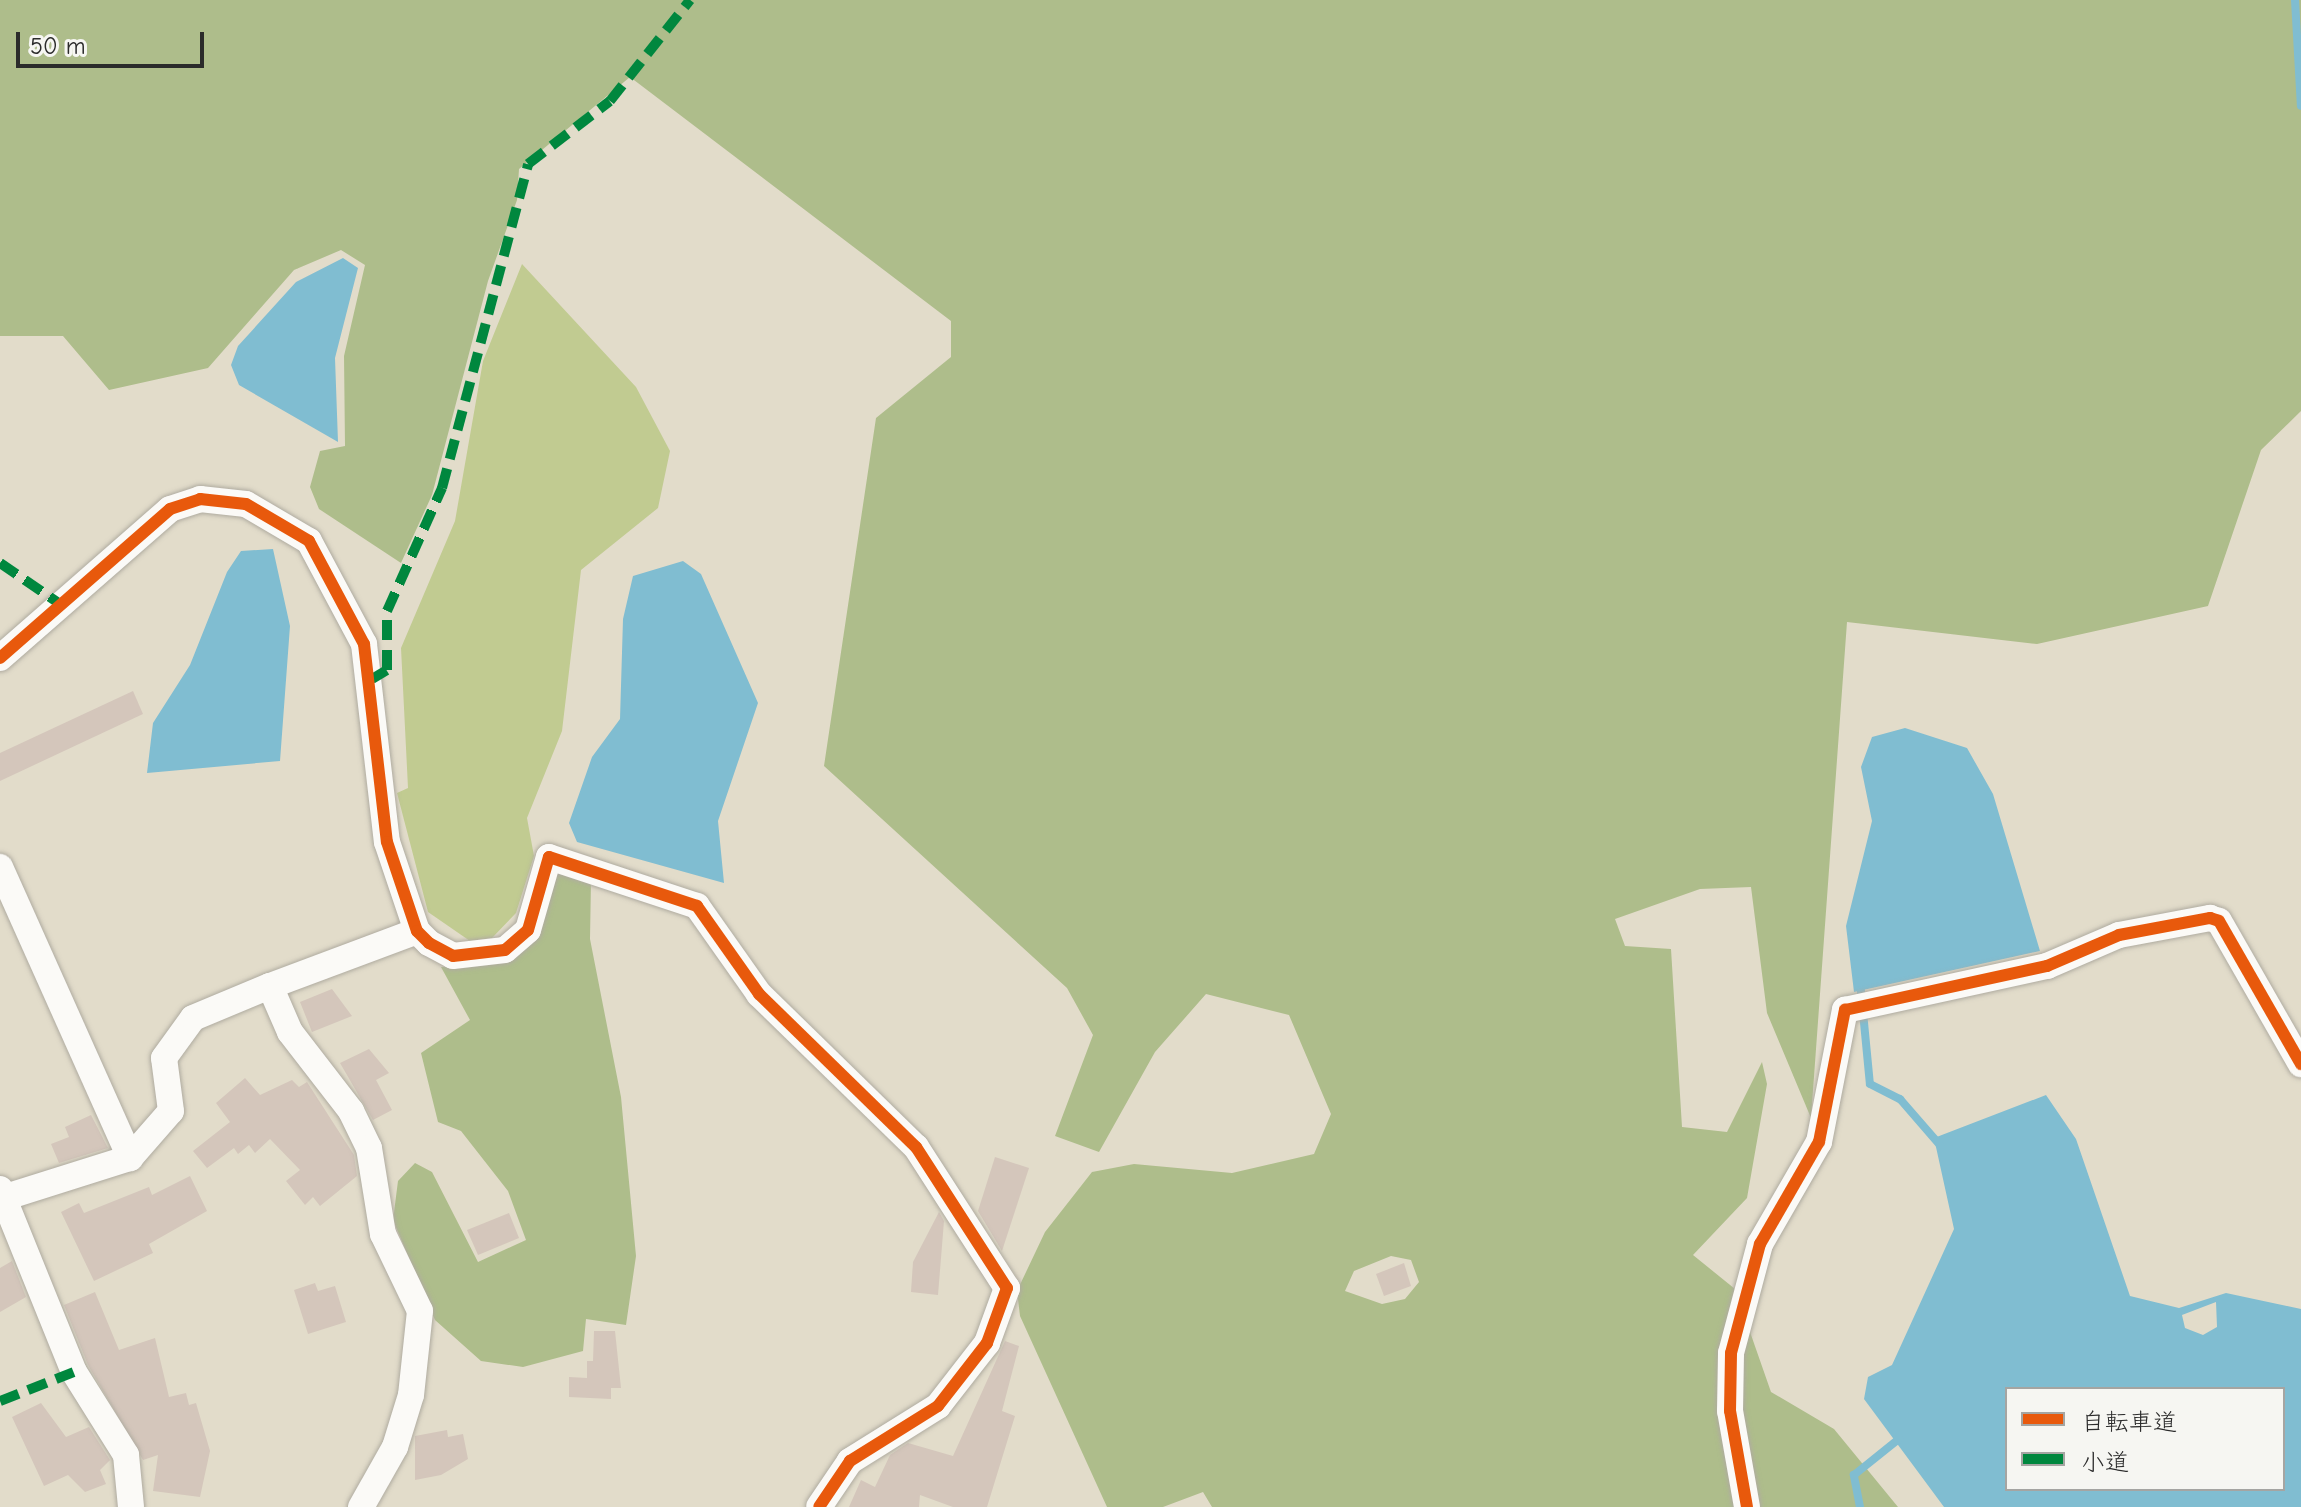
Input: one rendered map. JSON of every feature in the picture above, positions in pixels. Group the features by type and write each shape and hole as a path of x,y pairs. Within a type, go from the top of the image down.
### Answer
{"street":[{"path":"0,658 183,502 246,504 276,517 325,563 364,644 372,679 375,781 417,931 453,956 505,950 528,930 549,857 697,906 759,994 916,1147 959,1204 1004,1276 1005,1305 987,1343 938,1406 850,1461 819,1507"},
{"path":"0,867 130,1158"},
{"path":"1747,1507 1730,1411 1731,1353 1743,1291 1775,1214 1819,1142 1836,1028 1845,1010 2047,966 2119,935 2210,918 2219,921 2301,1064"},
{"path":"131,1507 126,1455 74,1372 3,1193 130,1158 171,1111 164,1058 193,1018 417,931"},
{"path":"270,986 290,1032 351,1111 369,1148 383,1234 420,1311 399,1434 361,1507"}],"green space":[{"path":"0,0 2301,0 2301,411 2261,450 2208,606 2037,644 1847,622 1811,1118 1767,1013 1751,887 1700,889 1615,919 1625,946 1671,949 1682,1127 1727,1132 1762,1062 1767,1084 1747,1198 1693,1255 1735,1289 1771,1392 1834,1429 1898,1507 1212,1507 1203,1492 1163,1507 1107,1507 1020,1316 1017,1291 1045,1232 1092,1172 1134,1164 1232,1173 1314,1154 1331,1114 1289,1015 1206,994 1155,1052 1099,1152 1055,1136 1093,1035 1067,988 824,766 876,418 951,357 951,321 630,77 519,169 517,200 488,281 432,495 401,563 319,509 310,487 320,451 345,446 344,356 365,265 341,250 294,270 208,368 109,390 63,336 0,336","holes":["1391,1256 1411,1260 1419,1282 1405,1299 1382,1304 1345,1291 1354,1271"]},
{"path":"522,264 636,387 670,451 658,508 581,570 562,731 527,818 534,856 516,913 492,938 470,941 428,912 397,793 408,788 401,648 455,521 483,361"},
{"path":"557,870 591,880 590,939 621,1097 636,1256 626,1325 586,1319 583,1351 523,1367 481,1361 435,1320 393,1220 398,1181 415,1163 432,1172 478,1262 526,1240 508,1191 461,1131 438,1122 421,1053 470,1020 441,967 509,962 534,939"}],"water":[{"path":"343,258 358,268 335,358 338,442 239,385 231,365 238,346 296,282"},
{"path":"273,549 290,626 280,761 147,773 153,723 190,665 227,572 241,551"},
{"path":"683,561 701,574 758,703 718,821 724,883 577,842 569,823 592,757 620,719 623,619 633,576"},
{"path":"1905,728 1967,748 1993,794 2040,951 1854,992 1846,926 1872,821 1861,767 1872,737"},
{"path":"2046,1095 2076,1139 2130,1296 2179,1308 2226,1293 2301,1309 2301,1507 1944,1507 1864,1399 1868,1377 1892,1365 1954,1229 1934,1138","holes":["2216,1302 2217,1327 2203,1335 2185,1328 2182,1315"]}],"building":[{"path":"133,691 143,714 0,781 0,753"},
{"path":"332,989 352,1016 312,1032 300,1002"},
{"path":"369,1049 389,1073 376,1080 392,1110 373,1120 340,1063"},
{"path":"245,1078 260,1095 292,1080 299,1087 307,1082 354,1155 357,1176 320,1206 313,1197 305,1205 286,1181 300,1170 270,1139 255,1153 249,1145 238,1154 234,1148 207,1168 193,1151 230,1122 216,1103"},
{"path":"91,1115 108,1148 59,1163 51,1144 69,1137 65,1127"},
{"path":"995,1157 1029,1168 1002,1251 978,1211"},
{"path":"190,1176 207,1211 149,1244 153,1253 94,1281 61,1212 79,1203 84,1213 149,1187 152,1195"},
{"path":"939,1212 944,1221 938,1295 911,1292 913,1262"},
{"path":"509,1213 519,1238 478,1255 467,1230"},
{"path":"12,1261 26,1297 0,1312 0,1268"},
{"path":"1404,1263 1411,1286 1384,1296 1376,1274"},
{"path":"315,1283 318,1291 335,1286 346,1322 308,1334 294,1290"},
{"path":"95,1292 119,1350 155,1338 169,1397 186,1393 189,1405 196,1403 210,1451 200,1497 153,1491 158,1455 143,1460 88,1365 64,1305"},
{"path":"594,1331 615,1331 621,1388 611,1388 611,1399 569,1397 569,1377 587,1378 587,1361 593,1361"},
{"path":"1005,1341 1019,1346 1002,1411 1015,1416 987,1507 953,1507 920,1495 919,1507 849,1507 861,1480 875,1487 890,1455 908,1443 953,1456"},
{"path":"41,1403 66,1437 89,1427 110,1460 100,1470 106,1484 85,1492 68,1475 44,1486 12,1417"},
{"path":"447,1430 448,1437 463,1434 468,1459 441,1475 415,1480 415,1436"}],"waterway":[{"path":"2295,0 2301,106"},
{"path":"1860,981 1870,1084 1900,1099 1940,1145"},
{"path":"1860,1507 1854,1475 1899,1439"}],"marked path":[{"path":"372,679 387,670 387,611 442,488 528,164 610,101 690,0"},
{"path":"0,563 57,602"},
{"path":"0,1401 74,1372"}],"cycle path":[{"path":"0,658 170,509 200,499 246,504 309,541 364,644 387,842 417,931 429,943 453,956 505,950 528,930 549,857 697,906 759,994 916,1147 1007,1288 987,1343 938,1406 850,1461 819,1507"},
{"path":"1747,1507 1730,1411 1731,1353 1760,1244 1819,1142 1845,1010 2047,966 2119,935 2210,918 2219,921 2301,1064"}]}
